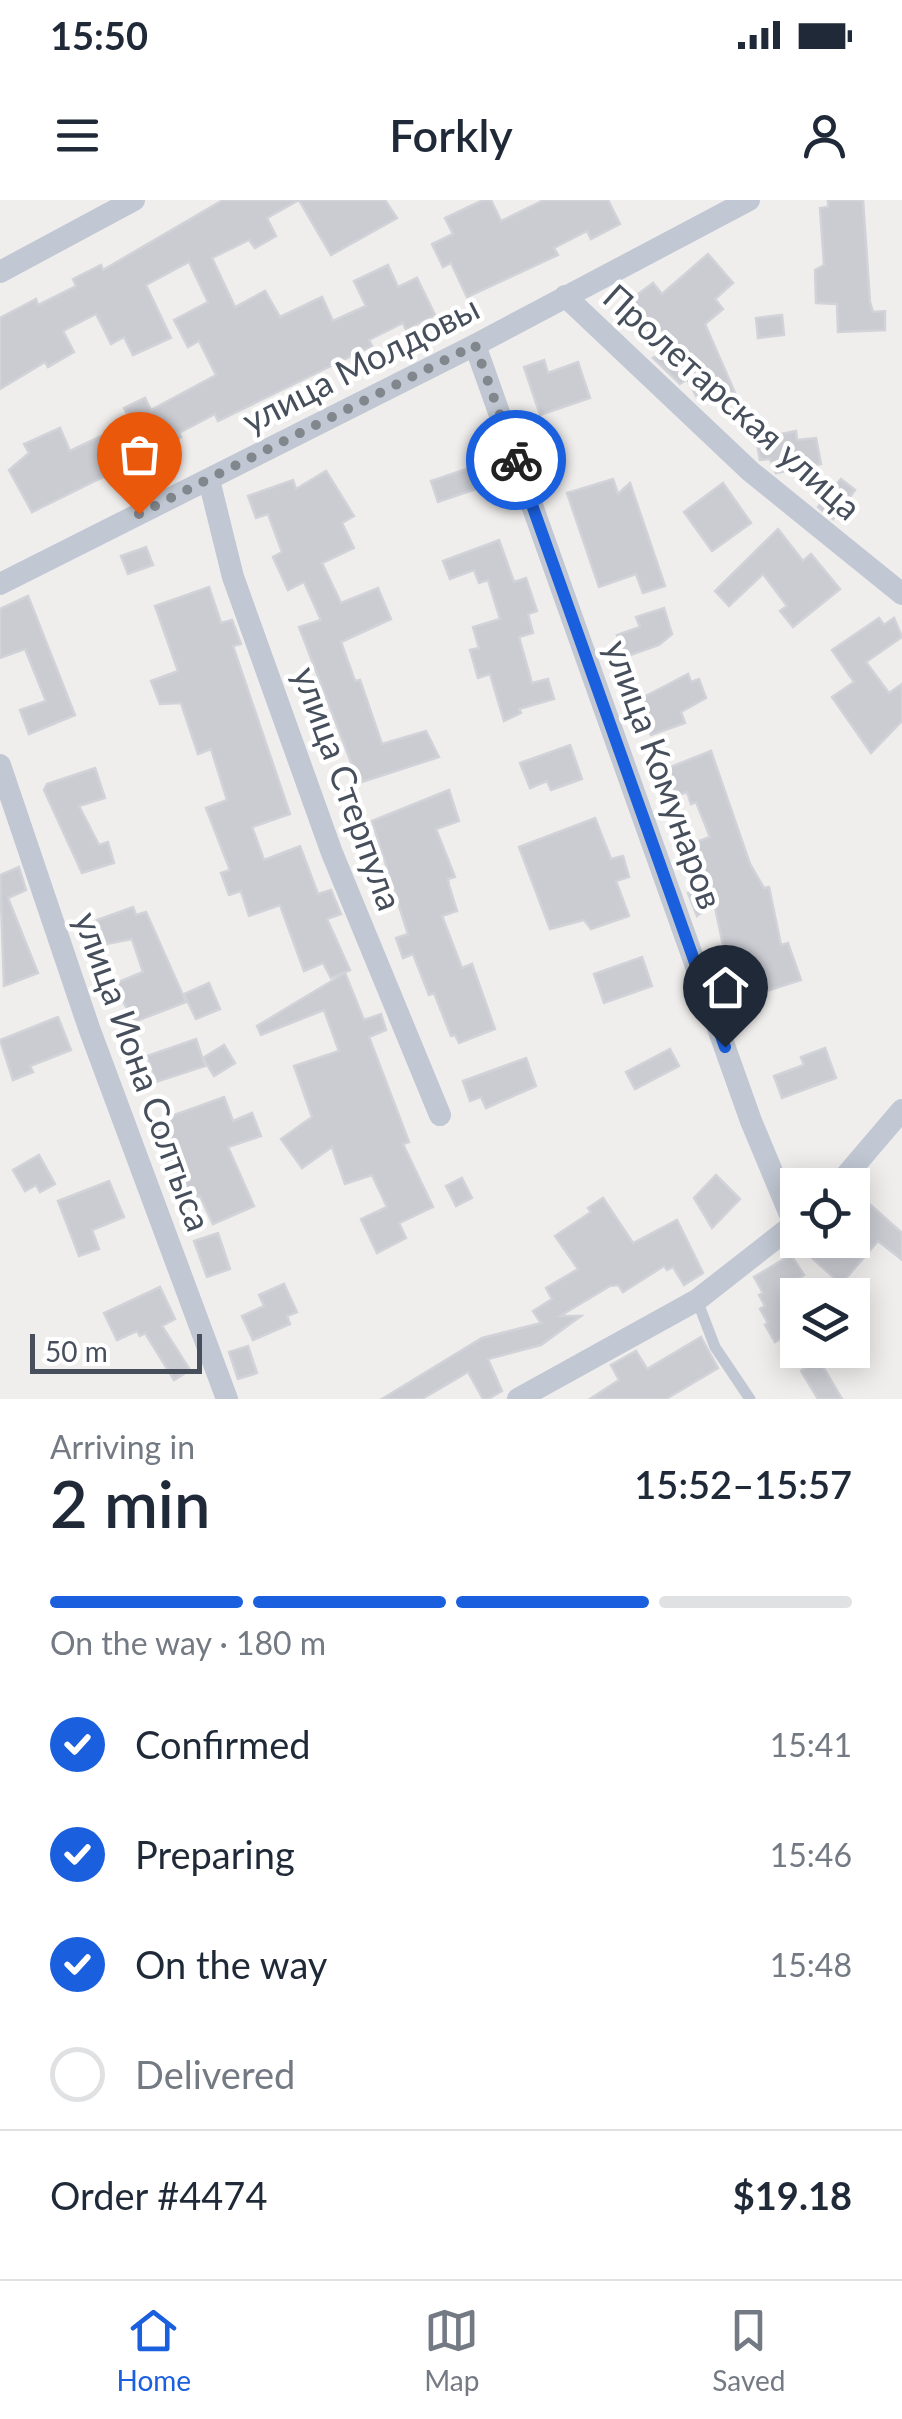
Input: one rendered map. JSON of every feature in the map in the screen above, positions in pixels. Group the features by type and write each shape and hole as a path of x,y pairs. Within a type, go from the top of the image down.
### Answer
{"street":[{"path":"0,272 134,200"},
{"name":"улица Молдовы","path":"0,584 475,345 749,200"},
{"name":"Пролетарская улица","path":"565,296 750,472 902,594"},
{"name":"улица Комунаров","path":"475,345 744,1102 780,1186"},
{"name":"улица Стерпула","path":"209,480 233,577 332,852 440,1114"},
{"name":"улица Иона Солтыса","path":"0,765 89,1028 227,1399"},
{"path":"853,1168 902,1110"},
{"path":"518,1399 697,1300 780,1235"}],"lane":[{"path":"697,1300 715,1346 750,1399"}],"building":[{"path":"223,200 299,200 267,218 276,236 255,248 249,240 212,258 235,307 265,291 280,317 322,297 333,321 366,306 354,281 388,265 398,287 417,278 435,315 406,330 403,323 369,340 372,346 218,421 215,414 179,433 181,437 158,450 32,512 9,470 29,453 24,444 60,428 70,451 131,422 124,408 145,398 151,410 216,375 199,341 188,347 174,320 208,302 189,262 146,285 171,338 133,355 124,337 111,344 96,314 63,331 74,352 48,367 45,362 0,389 0,318 36,299 38,305 76,286 73,279 101,265 103,270"},
{"path":"299,200 385,200 397,218 331,255"},
{"path":"491,200 501,221 544,200 608,200 620,224 591,239 587,231 554,248 558,255 467,297 451,263 443,267 432,244 453,234 445,218"},
{"path":"828,200 863,200 870,302 873,312 885,311 885,330 838,332 837,304 816,303 815,270 824,265 820,208 828,207"},
{"path":"708,254 733,283 715,299 723,309 705,324 735,393 712,404 709,398 700,403 687,379 680,384 653,358 661,353 630,300 653,283 662,294"},
{"path":"782,315 784,335 758,338 756,318"},
{"path":"544,360 548,373 578,362 590,398 540,415 524,367"},
{"path":"796,431 797,440 816,438 821,464 776,473 770,459 760,460 756,439"},
{"path":"475,466 482,487 438,502 431,481"},
{"path":"326,471 354,516 342,523 354,548 322,563 341,603 378,588 391,619 341,642 355,681 360,680 382,744 426,731 439,757 359,783 299,627 321,620 304,582 288,590 273,557 282,552 268,514 256,518 248,496 293,480 296,489"},
{"path":"613,479 618,494 630,483 665,586 643,593 636,574 599,587 567,493"},
{"path":"841,479 855,490 833,519 818,507"},
{"path":"723,483 751,523 712,551 684,512"},
{"path":"778,529 803,561 811,554 840,589 793,627 780,611 787,606 763,574 729,606 715,591"},
{"path":"499,540 514,582 526,578 537,611 528,614 533,633 519,637 532,683 548,679 554,699 519,709 521,713 504,721 490,674 478,678 470,650 479,648 473,627 500,619 488,580 479,583 474,570 450,579 443,561"},
{"path":"146,547 153,565 128,574 121,556"},
{"path":"209,587 221,623 232,620 241,644 233,646 290,814 252,827 264,860 300,846 318,894 331,890 341,914 327,919 350,970 331,978 323,963 304,971 280,905 249,916 241,891 229,895 221,873 230,870 206,808 227,800 211,749 198,754 181,703 160,704 151,681 178,671 155,606"},
{"path":"28,596 75,715 29,734 20,710 46,701 25,649 0,658 0,609"},
{"path":"664,608 672,634 659,645 625,657 617,635 640,627 636,617"},
{"path":"879,618 884,625 894,618 902,637 866,662 889,693 902,684 902,721 871,753 832,697 854,682 832,650"},
{"path":"688,674 691,682 699,679 706,698 681,712 685,723 651,735 638,700"},
{"path":"570,745 582,779 551,790 547,781 530,788 520,763"},
{"path":"711,751 750,864 764,888 769,887 781,945 788,943 801,980 745,998 738,974 719,980 714,962 726,959 714,903 697,916 688,893 706,886 691,844 710,837 696,802 691,804 687,792 673,797 663,770"},
{"path":"95,768 105,798 79,806 99,845 108,842 114,863 82,873 44,790 47,784"},
{"path":"449,790 459,821 436,829 455,877 448,879 457,911 442,916 462,968 472,964 495,1029 459,1043 455,1035 451,1036 434,993 429,995 413,954 403,958 396,938 408,934 372,821"},
{"path":"595,818 611,859 623,856 629,877 616,881 629,916 591,929 584,920 550,929 519,847"},
{"path":"19,867 26,890 8,898 38,973 4,986 0,875"},
{"path":"133,907 136,915 146,912 186,1002 134,1022 114,984 143,972 132,939 106,944 97,920"},
{"path":"642,957 652,986 604,1003 594,974"},
{"path":"345,973 364,1020 381,1014 386,1030 369,1037 409,1142 403,1144 433,1207 399,1223 406,1238 377,1253 361,1219 387,1207 372,1175 345,1184 332,1147 302,1168 281,1139 312,1117 294,1066 339,1051 324,1010 261,1035 257,1026"},
{"path":"209,983 220,1009 196,1019 184,994"},
{"path":"58,1017 71,1050 30,1066 33,1072 13,1080 0,1040"},
{"path":"196,1039 205,1066 156,1082 147,1056"},
{"path":"224,1045 235,1063 214,1076 203,1058"},
{"path":"825,1048 836,1078 782,1098 774,1076 804,1065 801,1057"},
{"path":"670,1049 679,1066 635,1089 626,1072"},
{"path":"526,1058 536,1086 486,1108 481,1097 470,1101 463,1081"},
{"path":"224,1097 233,1121 252,1113 261,1136 228,1147 254,1206 213,1224 200,1196 183,1204 152,1123"},
{"path":"39,1155 55,1184 40,1192 36,1185 25,1191 13,1170"},
{"path":"716,1175 740,1199 712,1228 694,1198"},
{"path":"462,1178 472,1198 456,1206 446,1186"},
{"path":"109,1181 124,1217 92,1230 99,1249 79,1256 58,1201"},
{"path":"603,1198 633,1243 677,1220 703,1273 684,1285 673,1267 667,1270 664,1266 623,1292 618,1285 610,1286 560,1316 581,1316 541,1345 488,1359 502,1391 488,1399 483,1399 468,1372 422,1399 382,1399 482,1338 541,1323 533,1311 552,1299 546,1288 578,1269 555,1236 591,1212 588,1208"},
{"path":"870,1204 902,1233 902,1260 878,1241 870,1250"},
{"path":"218,1233 230,1269 207,1277 194,1241"},
{"path":"786,1258 793,1258 804,1275 780,1278 780,1339 775,1342 765,1325 768,1323 760,1309 765,1306 759,1295 763,1293 754,1277"},
{"path":"812,1258 863,1258 846,1278 834,1278"},
{"path":"284,1284 297,1312 287,1316 290,1324 253,1340 242,1316 264,1306 259,1295"},
{"path":"160,1287 175,1319 162,1326 190,1370 174,1380 145,1333 140,1336 137,1331 117,1340 104,1313"},
{"path":"701,1337 718,1368 666,1399 590,1399 619,1380 611,1365 636,1351 647,1369"},
{"path":"248,1346 257,1373 238,1379 229,1352"},
{"path":"824,1368 842,1399 818,1399 801,1371"}],"way so far":[{"path":"139,514 475,345 516,460"}],"route":[{"path":"516,460 725,1047"}]}
